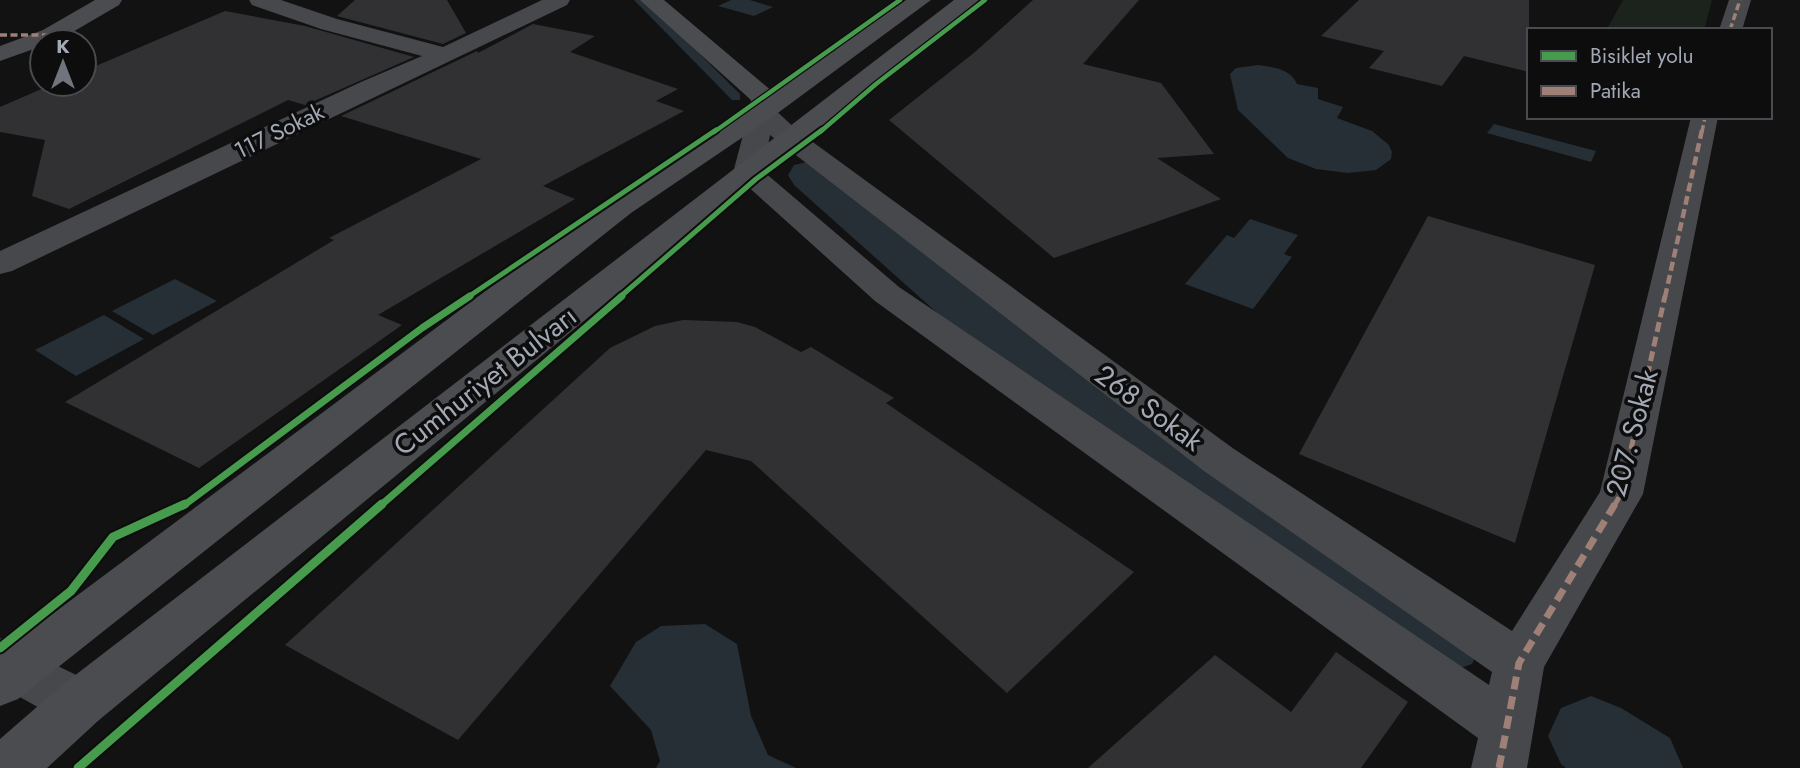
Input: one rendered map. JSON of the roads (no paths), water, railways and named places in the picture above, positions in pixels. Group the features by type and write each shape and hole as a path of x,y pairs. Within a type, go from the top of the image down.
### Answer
{"main road":[{"path":"0,54 51,35 111,0"},
{"path":"651,0 764,98 776,125"},
{"name":"Cumhuriyet Bulvarı","path":"776,125 920,0"},
{"name":"Cumhuriyet Bulvarı","path":"6,670 620,206 776,125 968,0"},
{"name":"Cumhuriyet Bulvarı","path":"7,768 80,703 748,173"}],"street":[{"path":"260,0 329,24 446,55"},
{"name":"117 Sokak","path":"0,264 559,0"},
{"path":"1731,28 1740,0"},
{"name":"207. Sokak","path":"1499,768 1519,663 1621,494 1704,119"},
{"path":"776,125 748,173 887,294 1507,728"},
{"name":"268 Sokak","path":"776,125 1219,460 1519,663"},
{"path":"6,670 80,703"}],"waterway":[{"path":"639,0 736,97"},
{"path":"811,175 1039,371 1444,640"},
{"path":"1591,736 1639,768"}]}
